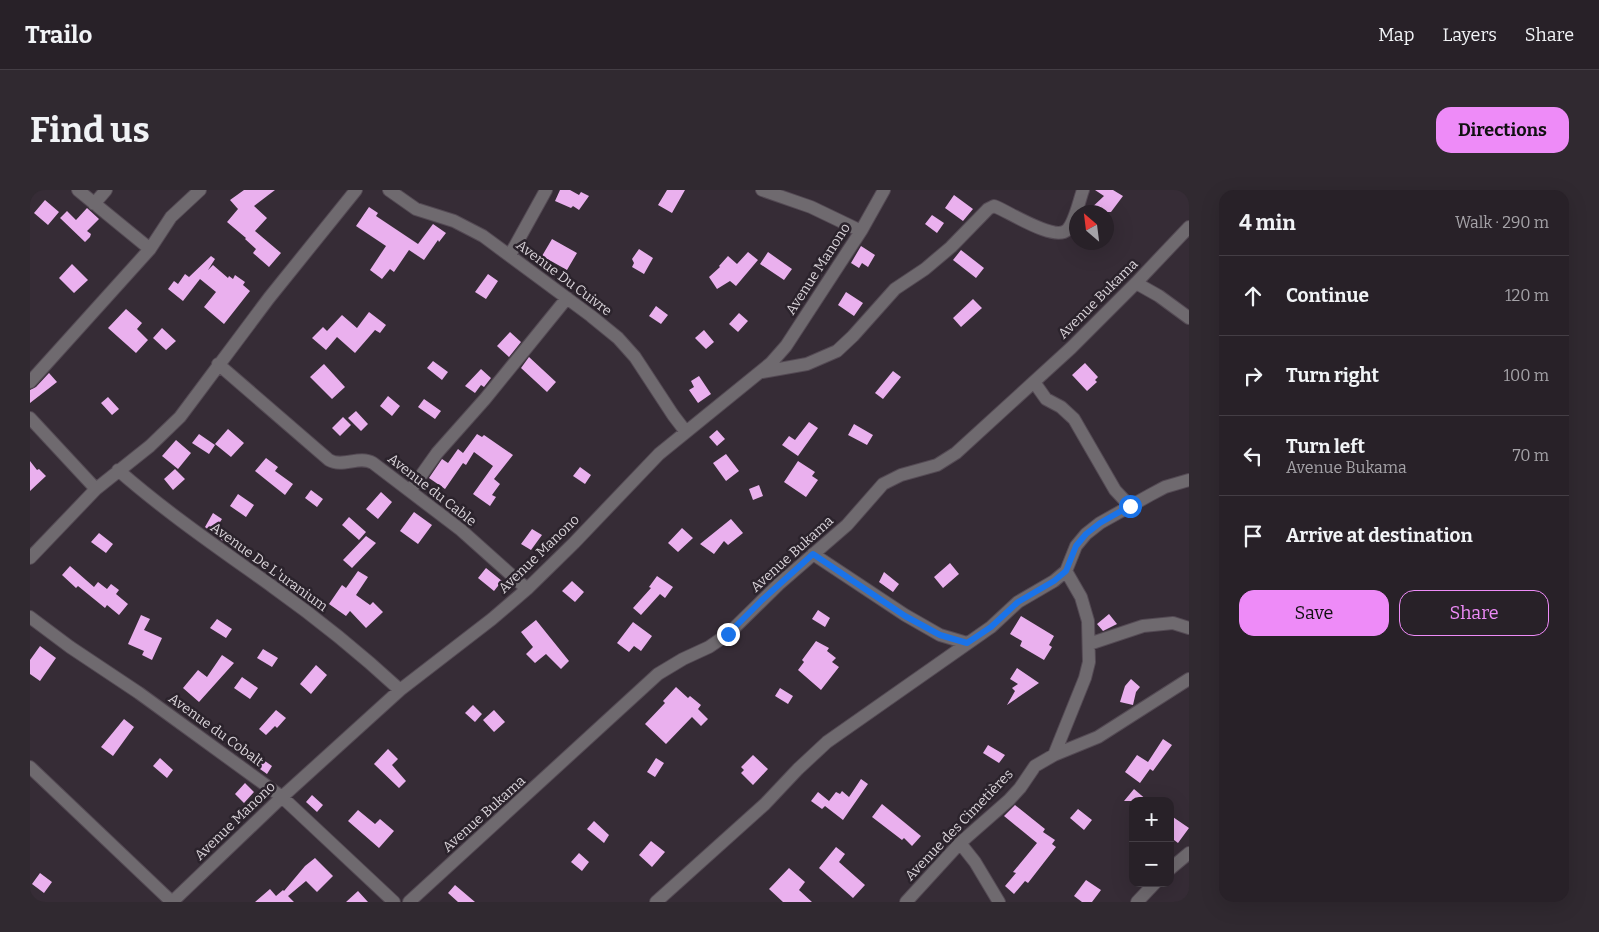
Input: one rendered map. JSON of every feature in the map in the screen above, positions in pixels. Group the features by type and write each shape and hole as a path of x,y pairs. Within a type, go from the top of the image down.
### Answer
{"street":[{"path":"78,190 150,250"},
{"path":"94,204 106,190"},
{"path":"30,382 150,250 172,217 200,190"},
{"path":"30,558 96,489 150,446 180,417 218,364 356,190"},
{"name":"Avenue Du Cuivre","path":"389,190 416,208 470,228 510,255 591,316 636,357 686,432"},
{"path":"510,255 546,190"},
{"path":"762,190 810,207 861,230"},
{"name":"Avenue Manono","path":"172,902 282,797 400,690 492,619 527,589 659,454 762,372 786,346 861,230 884,190"},
{"path":"762,372 807,364 837,351 853,336 894,289 924,269 951,247 988,208 994,206 1041,229 1060,233 1066,230 1079,208 1083,190"},
{"name":"Avenue Bukama","path":"409,902 658,674 671,665 709,647 728,634 762,600 847,526 883,484 901,476 937,465 956,453 1034,382 1136,283 1189,227"},
{"path":"1136,283 1159,296 1189,318"},
{"path":"410,492 437,453 485,399 567,298"},
{"name":"Avenue du Cable","path":"218,364 331,462 338,464 368,460 461,530 527,589"},
{"path":"1034,382 1046,399 1061,407 1074,419 1115,490 1130,506"},
{"path":"30,418 96,489"},
{"name":"Avenue De L'uranium","path":"118,470 187,526 275,588 333,632 400,690"},
{"path":"656,902 765,804 827,742 991,627 1018,602 1054,581 1066,571 1076,546 1086,534 1100,523 1130,506 1165,488 1189,480"},
{"path":"813,554 905,616 940,635 967,643"},
{"path":"1054,755 1085,678 1089,662 1088,621 1082,597 1066,571"},
{"name":"Avenue du Cobalt","path":"30,617 70,647 139,693 282,797 394,902"},
{"path":"1089,644 1143,626 1173,623 1189,628"},
{"name":"Avenue des Cimetières","path":"906,902 960,843 1020,788 1035,766 1054,755 1098,737 1189,679"},
{"path":"30,767 172,902"},
{"path":"960,843 975,862 999,902"},
{"path":"1174,865 1189,853"},
{"path":"1138,902 1152,887"}],"building":[{"path":"244,190 275,190 254,206 267,218 255,231 281,253 269,267 253,253 256,249 246,238 227,222 238,209 230,200"},
{"path":"560,190 570,190 579,195 581,192 589,196 579,210 573,206 571,208 555,201"},
{"path":"667,190 685,190 672,213 658,205"},
{"path":"1095,190 1113,190 1123,196 1114,208 1114,205 1094,205 1104,196"},
{"path":"954,195 973,209 963,221 945,208"},
{"path":"45,200 59,212 48,225 34,213"},
{"path":"369,207 378,213 376,216 418,244 433,224 446,233 439,242 438,240 424,260 409,250 394,272 390,269 382,279 370,270 386,246 356,226"},
{"path":"87,208 99,219 87,231 91,234 85,242 60,218 67,211 76,220"},
{"path":"932,215 944,223 937,233 925,224"},
{"path":"552,239 577,253 567,270 542,256"},
{"path":"861,246 875,255 868,267 862,263 859,268 851,263"},
{"path":"639,249 653,258 644,274 632,267 634,263 632,259"},
{"path":"961,250 984,268 976,278 953,260"},
{"path":"748,252 758,260 736,286 730,281 717,289 709,277 728,256 737,264"},
{"path":"768,252 792,269 784,280 760,264"},
{"path":"211,256 215,259 208,270 213,265 228,278 229,276 233,279 235,275 245,282 243,285 250,291 224,324 204,307 216,292 200,279 183,301 168,289 174,281 178,284 185,274 189,277"},
{"path":"72,264 88,280 74,293 59,278"},
{"path":"488,274 498,281 486,299 475,292"},
{"path":"846,292 863,303 854,316 838,305"},
{"path":"973,299 982,308 961,327 953,318"},
{"path":"656,306 668,315 661,324 649,316"},
{"path":"126,309 142,323 137,329 148,340 136,353 108,328"},
{"path":"369,312 386,325 380,333 375,330 355,353 337,337 326,350 312,338 323,327 327,331 342,315 357,328"},
{"path":"739,313 748,321 738,332 729,324"},
{"path":"162,328 176,341 166,350 153,338"},
{"path":"704,330 714,342 706,349 695,338"},
{"path":"510,332 521,342 509,357 497,346"},
{"path":"529,357 556,382 547,392 521,368"},
{"path":"433,361 448,372 442,380 427,368"},
{"path":"1085,363 1098,377 1095,380 1097,382 1087,391 1072,375"},
{"path":"324,364 345,387 332,399 310,377"},
{"path":"481,369 491,378 484,387 481,385 475,393 465,386"},
{"path":"893,371 901,377 883,399 875,393"},
{"path":"49,373 57,382 30,403 30,390 36,387"},
{"path":"699,376 711,394 698,403 689,390 694,387 691,381"},
{"path":"388,396 400,406 392,416 380,406"},
{"path":"108,397 119,409 112,415 101,403"},
{"path":"424,399 441,411 435,419 418,407"},
{"path":"356,411 368,424 361,431 348,418"},
{"path":"343,417 351,425 340,436 332,428"},
{"path":"809,422 818,428 798,456 782,445 789,436 795,440"},
{"path":"854,424 873,435 867,445 848,435"},
{"path":"228,429 244,443 231,457 215,444"},
{"path":"717,430 725,439 717,446 709,437"},
{"path":"199,434 215,445 209,454 192,443"},
{"path":"477,434 482,437 484,435 513,455 494,479 500,484 492,495 496,497 490,506 473,494 493,466 474,452 466,465 463,463 445,489 429,478 442,459 448,463 458,449 463,453"},
{"path":"176,440 191,453 178,469 162,456"},
{"path":"726,454 739,471 726,481 713,463"},
{"path":"266,458 278,467 275,471 293,484 285,495 255,471"},
{"path":"30,461 37,470 39,469 46,476 30,491"},
{"path":"798,461 815,472 812,476 818,480 806,497 784,482"},
{"path":"580,467 591,475 585,484 573,476"},
{"path":"175,469 185,479 173,490 164,479"},
{"path":"759,485 763,496 753,500 749,489"},
{"path":"311,490 323,499 317,507 305,498"},
{"path":"381,492 392,502 378,519 366,509"},
{"path":"238,494 254,505 246,517 230,506"},
{"path":"414,512 432,525 418,544 400,531"},
{"path":"213,513 222,519 216,528 228,537 224,542 205,527"},
{"path":"349,517 366,532 359,540 342,525"},
{"path":"731,519 743,533 728,545 724,541 714,554 700,544"},
{"path":"682,528 693,538 678,552 668,543"},
{"path":"532,529 542,535 531,550 521,544"},
{"path":"99,533 113,544 106,553 91,542"},
{"path":"366,536 376,543 352,568 343,560"},
{"path":"950,563 959,574 943,588 934,577"},
{"path":"70,566 94,587 98,582 107,589 111,584 119,590 116,594 128,604 119,615 107,605 105,608 78,586 76,588 62,575"},
{"path":"486,568 502,581 494,591 478,578"},
{"path":"358,571 368,577 356,595 370,605 373,602 383,612 366,628 350,611 346,616 329,604 342,585 346,588"},
{"path":"884,572 899,584 893,592 879,582"},
{"path":"657,576 673,587 665,598 660,594 641,615 633,608 651,588 649,587"},
{"path":"572,581 584,592 575,602 562,591"},
{"path":"818,610 830,618 825,627 812,619"},
{"path":"1109,614 1117,624 1103,631 1097,624"},
{"path":"141,615 150,619 144,630 162,638 152,660 142,655 144,651 128,644"},
{"path":"1021,616 1054,636 1049,645 1052,647 1044,660 1020,646 1022,641 1010,634"},
{"path":"217,619 232,629 226,638 210,628"},
{"path":"536,620 569,661 561,669 546,654 535,663 526,654 533,647 521,632"},
{"path":"633,622 652,636 641,651 634,646 629,652 617,643"},
{"path":"816,641 829,648 827,651 836,658 832,662 839,667 821,690 798,670 804,662 802,660"},
{"path":"40,646 56,658 40,681 30,674 30,660"},
{"path":"263,649 278,658 272,667 257,658"},
{"path":"222,655 234,663 199,702 183,688 198,670 207,677"},
{"path":"316,665 327,675 311,694 300,684"},
{"path":"1017,668 1039,683 1007,705 1015,691 1012,688 1018,684 1010,679"},
{"path":"242,677 258,688 250,699 234,688"},
{"path":"1131,679 1140,687 1136,692 1133,705 1120,702 1125,686"},
{"path":"676,687 688,698 690,696 701,705 698,709 708,719 701,726 692,717 666,744 645,724 665,703 663,701"},
{"path":"780,688 793,696 788,704 775,696"},
{"path":"473,705 482,714 475,722 465,713"},
{"path":"276,710 286,718 277,728 275,726 266,735 259,729"},
{"path":"494,710 505,722 494,732 483,720"},
{"path":"124,719 134,727 113,756 101,747"},
{"path":"1163,739 1172,745 1153,771 1150,769 1140,783 1125,772 1137,755 1148,762"},
{"path":"988,745 1005,755 999,763 983,753"},
{"path":"388,749 398,759 392,765 406,781 399,788 374,764"},
{"path":"753,755 768,769 753,785 741,773 744,770 741,767"},
{"path":"258,756 272,766 267,774 253,764"},
{"path":"160,758 173,770 167,778 153,766"},
{"path":"656,758 664,763 655,777 647,772"},
{"path":"861,779 868,784 843,820 825,806 822,809 811,801 818,792 829,801 836,792 840,794 842,791 849,797"},
{"path":"245,783 254,792 244,803 235,794"},
{"path":"1134,789 1143,797 1129,797 1129,801 1124,801"},
{"path":"312,795 323,805 317,812 306,802"},
{"path":"882,804 921,836 912,846 904,838 902,840 872,817"},
{"path":"1015,805 1045,829 1043,832 1055,840 1052,844 1056,847 1028,883 1025,881 1014,894 1005,886 1016,873 1013,872 1037,843 1004,816"},
{"path":"1078,809 1092,820 1084,830 1070,818"},
{"path":"358,810 375,824 380,819 394,831 379,848 348,821"},
{"path":"1174,818 1189,828 1178,843 1174,840"},
{"path":"594,821 609,835 604,843 587,829"},
{"path":"651,841 665,852 652,867 639,855"},
{"path":"836,847 845,854 839,862 865,885 853,898 819,868"},
{"path":"579,853 589,862 582,871 571,862"},
{"path":"315,858 333,876 317,892 306,881 288,896 294,902 255,902 270,889 276,896 284,891 305,866"},
{"path":"789,868 805,882 799,890 812,902 783,902 769,889"},
{"path":"40,873 52,882 44,893 32,884"},
{"path":"1086,880 1101,890 1092,902 1082,902 1074,896"},
{"path":"455,885 475,902 458,902 448,893"},
{"path":"358,891 368,902 346,902"}],"route":[{"path":"728,634 813,554 905,616 940,635 967,643 991,627 1018,602 1054,581 1066,571 1076,546 1086,534 1100,523 1130,506"}]}
